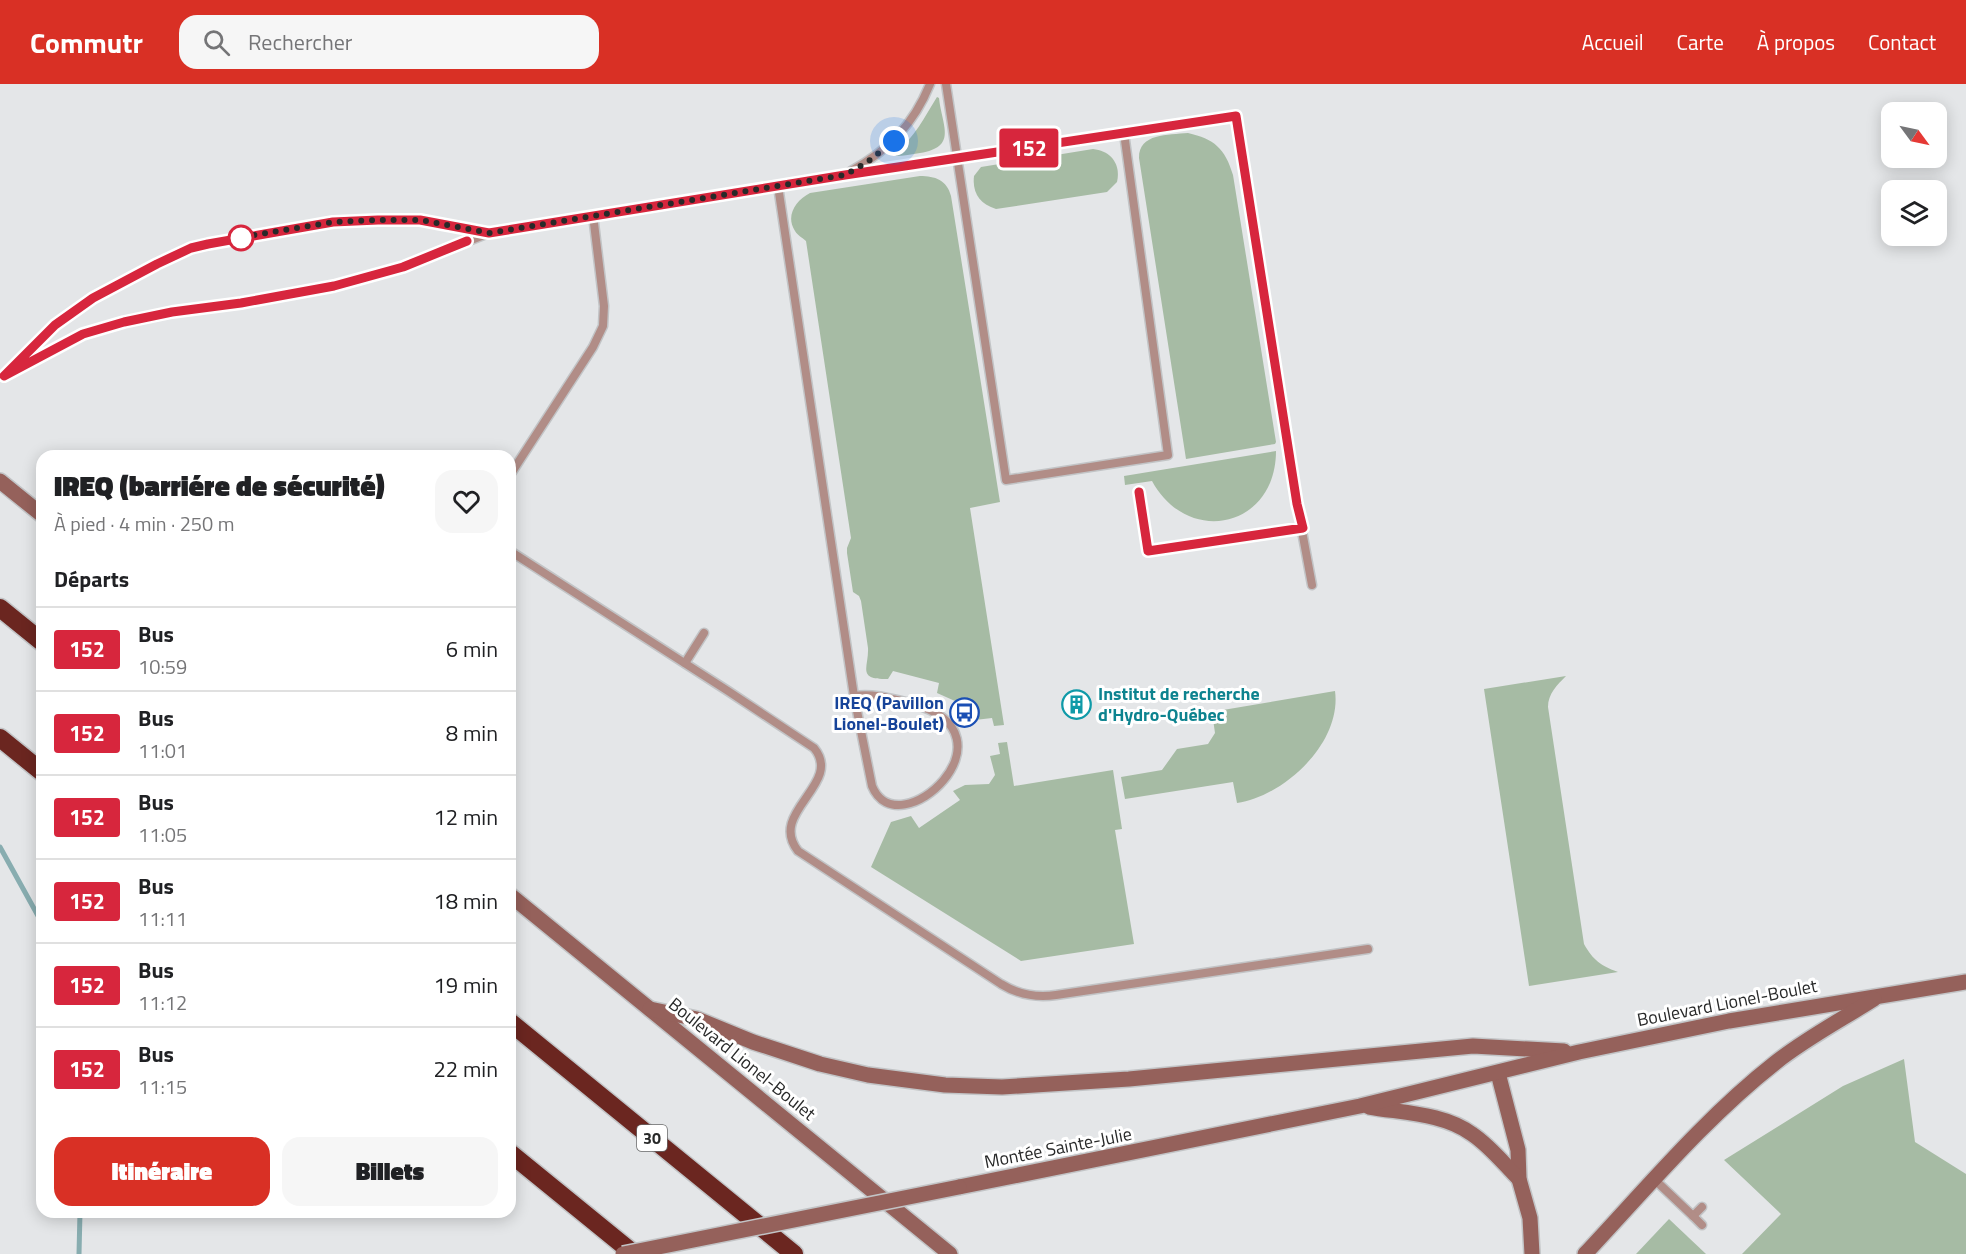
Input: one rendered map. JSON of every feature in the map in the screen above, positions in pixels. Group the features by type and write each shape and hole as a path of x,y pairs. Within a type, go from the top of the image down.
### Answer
{"highway":[{"path":"0,608 36,637"},
{"path":"0,738 36,767"},
{"name":"30","path":"516,1027 794,1254"},
{"path":"516,1158 634,1254"}],"main road":[{"path":"0,481 36,510"},
{"name":"Boulevard Lionel-Boulet","path":"516,900 950,1254"},
{"name":"Boulevard Lionel-Boulet","path":"1498,1072 1579,1052 1729,1021 1966,982"},
{"path":"1586,1254 1722,1111 1776,1062 1879,996"},
{"path":"650,1009 697,1019 753,1042 820,1064 876,1077 945,1085 1002,1087 1129,1080 1473,1046 1579,1052"},
{"path":"1498,1072 1518,1150 1519,1179 1530,1218 1532,1254"},
{"name":"Montée Sainte-Julie","path":"623,1254 1360,1106 1498,1072"},
{"path":"1360,1106 1438,1119 1454,1124 1479,1140 1519,1179"}],"lane":[{"path":"845,175 881,152 906,128 917,112 930,84"},
{"path":"946,84 1006,480 1168,455 1124,133"},
{"path":"2,378 83,334 124,322 172,312 241,303 334,286 403,267 489,233 845,175 1236,116 1297,504 1312,585"},
{"path":"778,186 854,696 872,786 876,796 892,805 902,806 915,802 943,782 955,764 958,754 953,729 946,720 927,708 891,698 873,695 854,696"},
{"path":"516,466 593,347 603,326 604,306 593,215"},
{"path":"2,378 55,325 93,298 191,248 226,240 344,222 420,220 489,233"},
{"path":"1139,492 1148,551 1303,528"},
{"path":"516,555 809,744 817,752 821,766 819,776 794,816 791,826 791,837 798,851 1017,993 1034,996 1056,995 1368,949"},
{"path":"685,663 704,633"},
{"path":"1655,1180 1702,1225"},
{"path":"1693,1216 1702,1207"}],"green space":[{"path":"937,97 944,126 944,140 932,150 896,156 895,153 914,134"},
{"path":"1188,133 1205,138 1217,146 1226,158 1233,175 1276,442 1186,459 1139,158 1140,150 1149,140 1164,135"},
{"path":"1093,149 1105,152 1116,164 1117,182 1107,192 996,209 981,201 974,188 974,176 981,167"},
{"path":"920,176 940,180 947,186 951,196 1000,502 970,508 1004,725 994,726 992,718 975,720 975,714 971,710 963,710 955,701 937,693 939,683 893,671 888,679 878,679 868,675 866,671 868,648 861,601 859,596 853,592 847,553 851,538 806,241 796,233 791,220 796,204 810,193"},
{"path":"1276,451 1272,477 1262,497 1246,512 1228,520 1207,521 1187,515 1168,502 1152,481 1125,485 1124,476"},
{"path":"1566,676 1551,694 1548,707 1584,944 1598,962 1618,972 1529,986 1484,689"},
{"path":"1335,691 1335,710 1320,747 1307,764 1274,790 1237,803 1233,782 1125,799 1121,777 1162,770 1177,749 1208,744 1215,733 1213,719 1217,711"},
{"path":"1007,742 1014,786 1113,770 1122,829 1115,830 1134,944 1021,961 871,867 891,822 911,816 919,828 960,800 953,791 965,785 989,784 995,775 990,756 1000,754 998,743"},
{"path":"1904,1059 1915,1142 1966,1174 1966,1254 1742,1254 1781,1214 1724,1160 1843,1086"},
{"path":"1669,1219 1706,1254 1636,1254"}],"waterway":[{"path":"0,847 36,912"},
{"path":"79,1254 80,1218"}],"bus line":[{"name":"152","path":"467,241 403,267 334,286 124,322 83,334 4,376 55,325 93,298 191,248 226,240 333,222 378,220 420,220 489,233 845,175 1236,116 1297,504 1303,528 1148,551 1139,492"}],"place":[{"name":"Institut de recherche d'Hydro-Québec","path":"1077,704"},
{"name":"IREQ (Pavillon Lionel-Boulet)","path":"965,713"}],"route":[{"path":"241,238 237,238 333,222 378,220 420,220 489,233 845,175 866,163 894,141"}]}
